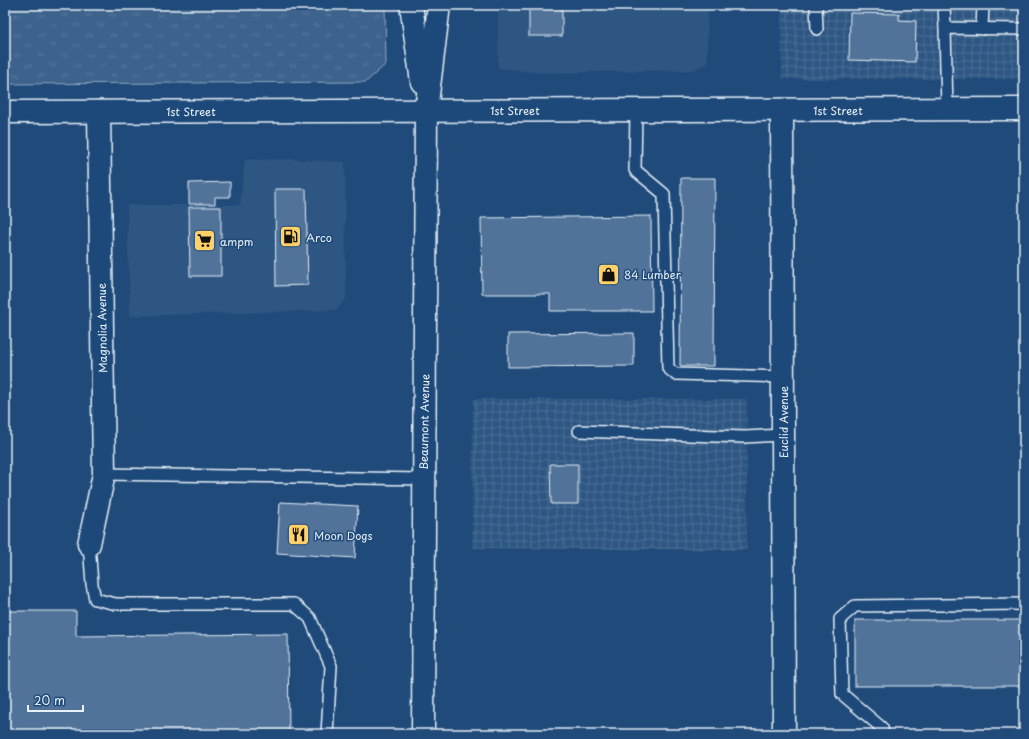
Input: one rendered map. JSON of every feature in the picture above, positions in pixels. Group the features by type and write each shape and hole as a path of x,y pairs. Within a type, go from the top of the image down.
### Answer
{"main road":[{"path":"411,5 426,111"},
{"path":"426,111 439,5"},
{"name":"1st Street","path":"5,112 1024,109"},
{"name":"Euclid Avenue","path":"782,110 784,734"},
{"name":"Beaumont Avenue","path":"423,734 423,479 426,111"},
{"name":"Magnolia Avenue","path":"89,544 104,474 99,112"}],"lane":[{"path":"816,5 817,29"},
{"path":"944,5 947,109"},
{"path":"982,29 983,5"},
{"path":"945,28 1024,29"},
{"path":"636,110 635,170 664,194 668,368 675,374 783,377"},
{"path":"579,431 744,437 783,435"},
{"path":"104,474 423,479"},
{"path":"89,544 92,584 95,599 116,604 294,604 310,618 331,666 327,734"},
{"path":"883,734 882,728 842,694 840,619 855,606 1024,604"}],"shaded area":[{"path":"498,5 708,5 707,64 693,70 542,73 498,68"},
{"path":"781,5 1024,5 1024,79 782,79"},
{"path":"291,159 345,162 346,299 336,310 130,316 127,205 240,205 245,160"},
{"path":"473,399 747,399 747,550 472,548"}],"green space":[{"path":"5,5 385,5 386,64 366,82 5,84"}],"building":[{"path":"529,5 562,5 562,36 529,36"},
{"path":"850,13 899,14 899,20 916,21 915,62 849,60"},
{"path":"681,178 715,178 714,366 680,366"},
{"path":"230,182 230,197 215,197 215,204 189,204 189,183"},
{"name":"Arco","path":"275,189 306,189 308,285 276,286"},
{"name":"ampm","path":"189,207 221,207 221,276 190,276"},
{"path":"651,216 652,311 550,311 550,294 482,294 481,218"},
{"path":"634,333 634,366 508,367 508,334"},
{"path":"550,464 578,464 578,504 551,504"},
{"path":"280,502 358,506 355,558 277,553"},
{"path":"5,611 76,611 76,636 288,634 289,734 5,734"},
{"path":"855,620 1024,620 1024,686 855,686"}],"place":[{"name":"Arco","path":"291,237"},
{"name":"ampm","path":"205,241"},
{"name":"84 Lumber","path":"609,274"},
{"name":"Moon Dogs","path":"298,535"}]}
